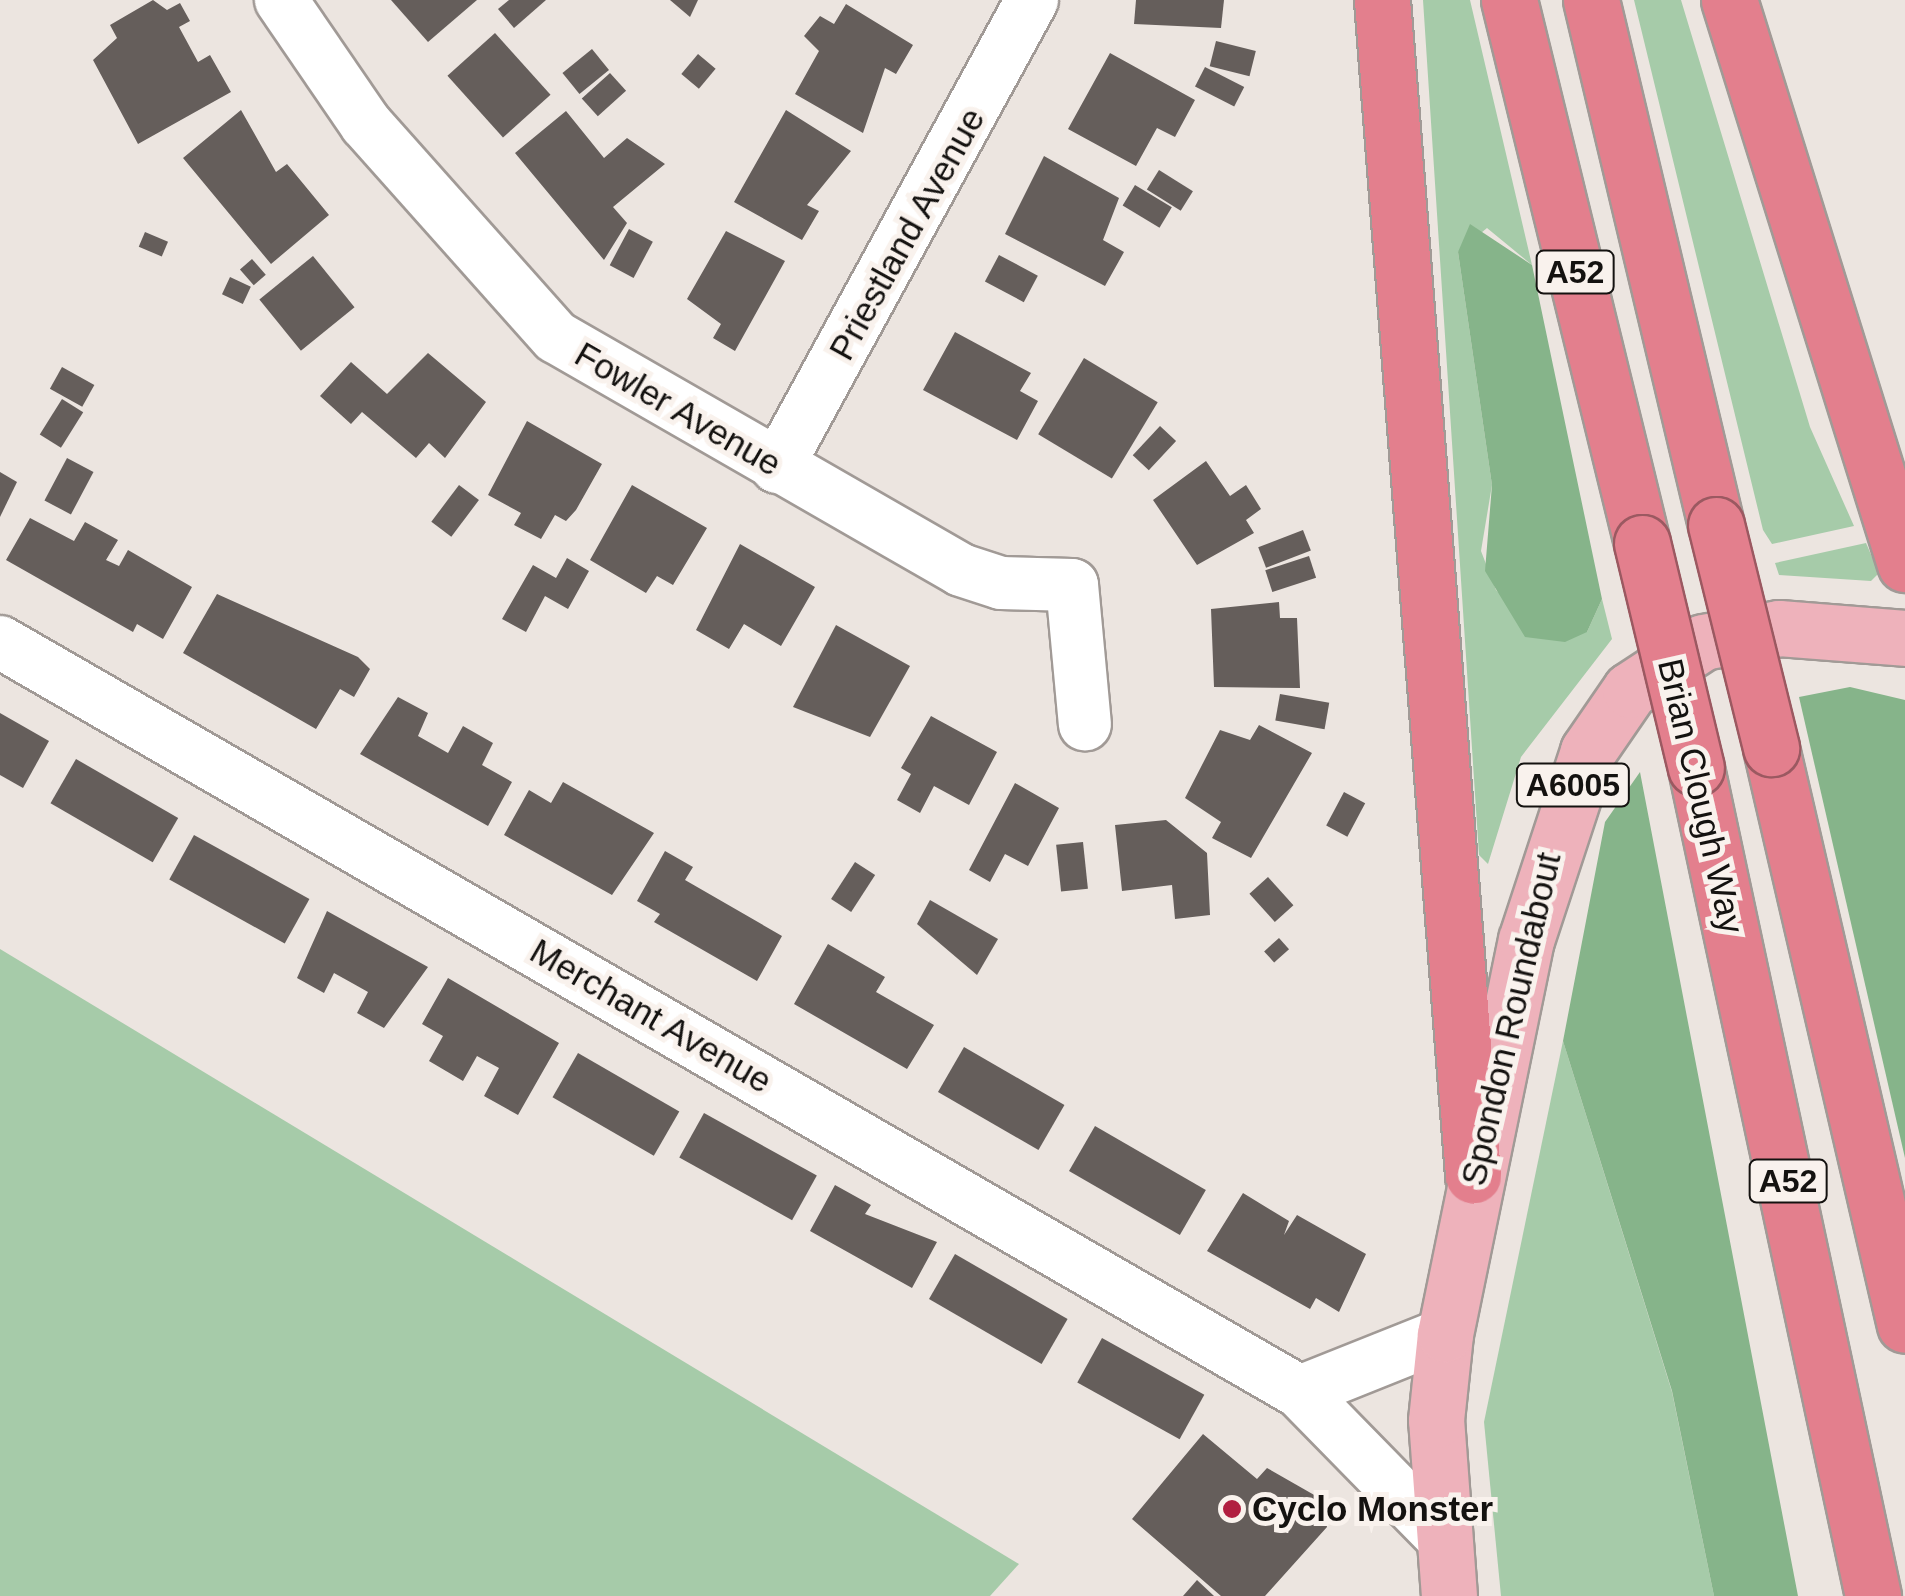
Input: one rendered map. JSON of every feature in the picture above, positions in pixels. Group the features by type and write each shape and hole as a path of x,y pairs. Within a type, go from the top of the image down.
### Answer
{"highway":[{"path":"1382,0 1473,1175"},
{"name":"Brian Clough Way","path":"1510,0 1696,768 1873,1596"},
{"name":"A52","path":"1591,0 1905,1326"},
{"path":"1729,0 1905,564"}],"main road":[{"name":"Spondon Roundabout","path":"1449,1596 1436,1420 1446,1334 1473,1175 1559,819 1588,751 1630,690 1703,642 1779,628 1905,638"}],"street":[{"name":"Fowler Avenue","path":"281,0 330,79 527,313 600,368 982,579 1072,585 1085,724"},
{"name":"Priestland Avenue","path":"778,466 1032,0"},
{"name":"Merchant Avenue","path":"0,642 1300,1392 1442,1536"},
{"path":"1300,1392 1446,1334"}],"green space":[{"path":"1423,0 1470,0 1532,265 1487,228 1458,252 1492,485 1481,551 1496,590 1517,610 1587,632 1602,599 1612,639 1521,757 1488,864 1479,855"},
{"path":"1634,0 1681,0 1810,427 1854,526 1772,544 1763,530"},
{"path":"1470,224 1532,265 1602,599 1587,632 1565,642 1525,637 1485,571 1492,485 1458,252"},
{"path":"1866,543 1879,573 1871,581 1779,575 1775,563"},
{"path":"1850,687 1905,700 1905,1158 1799,697"},
{"path":"1640,772 1798,1596 1714,1596 1672,1391 1563,1041 1605,822"},
{"path":"0,949 1019,1564 990,1596 0,1596"},
{"path":"1563,1041 1672,1392 1714,1596 1501,1596 1484,1422"}],"building":[{"path":"153,0 167,10 180,3 190,21 179,27 198,62 210,55 231,92 138,144 93,60 117,38 110,25"},
{"path":"391,0 477,0 428,42"},
{"path":"509,0 546,0 514,28 498,9"},
{"path":"670,0 698,0 690,17"},
{"path":"1136,0 1224,0 1221,28 1134,24"},
{"path":"846,4 913,45 896,74 885,68 863,133 795,94 819,51 804,36 820,16 834,24"},
{"path":"495,33 551,95 503,138 447,76"},
{"path":"1216,41 1256,51 1249,76 1210,66"},
{"path":"592,49 609,70 579,94 562,73"},
{"path":"1110,53 1195,100 1175,137 1157,128 1136,166 1068,129"},
{"path":"698,54 716,69 699,89 681,74"},
{"path":"1205,67 1244,87 1234,107 1195,87"},
{"path":"610,73 626,91 598,116 582,98"},
{"path":"241,110 276,172 287,164 329,215 271,264 183,158"},
{"path":"786,110 851,151 807,205 819,211 802,240 734,202"},
{"path":"566,111 604,158 627,138 665,164 613,207 627,223 604,260 515,153"},
{"path":"1044,156 1119,198 1103,240 1124,252 1105,286 1005,234"},
{"path":"1159,170 1193,191 1181,211 1147,190"},
{"path":"1135,185 1172,207 1159,228 1123,206"},
{"path":"629,229 653,242 634,278 610,265"},
{"path":"726,231 785,261 735,351 713,338 721,324 687,299"},
{"path":"145,232 168,242 162,256 139,247"},
{"path":"999,255 1038,276 1024,302 985,281"},
{"path":"313,256 355,307 301,351 259,299"},
{"path":"252,259 266,275 254,285 240,269"},
{"path":"230,277 251,287 243,304 222,294"},
{"path":"955,332 1031,373 1020,391 1038,401 1017,440 923,390"},
{"path":"428,353 486,402 445,458 429,443 416,458 362,412 351,424 320,396 351,362 387,394"},
{"path":"1084,358 1158,402 1112,479 1038,434"},
{"path":"62,367 94,385 82,407 50,389"},
{"path":"62,399 83,412 61,448 40,435"},
{"path":"527,421 602,464 576,510 566,521 555,515 541,539 514,525 521,513 488,495"},
{"path":"1160,426 1176,441 1149,470 1133,455"},
{"path":"67,458 93,472 71,514 44,500"},
{"path":"1206,461 1230,496 1246,485 1261,509 1246,520 1254,533 1197,565 1153,500"},
{"path":"0,472 17,482 0,517"},
{"path":"459,485 479,500 451,537 431,522"},
{"path":"632,485 707,528 673,585 657,576 646,593 590,560"},
{"path":"30,518 74,541 85,522 118,540 106,560 119,566 128,550 192,587 163,639 137,624 133,632 6,560"},
{"path":"1303,530 1311,551 1266,568 1258,547"},
{"path":"740,544 815,587 781,646 744,624 729,649 696,630"},
{"path":"1309,556 1316,578 1272,592 1265,570"},
{"path":"567,558 589,571 568,609 545,596 526,632 502,619 533,565 556,578"},
{"path":"217,594 358,657 370,669 354,697 340,689 316,729 183,653"},
{"path":"1279,602 1280,618 1297,618 1300,688 1214,687 1211,609"},
{"path":"836,625 910,666 870,737 793,707"},
{"path":"1280,694 1329,703 1325,729 1275,721"},
{"path":"398,697 428,713 418,736 448,753 463,726 493,743 482,765 512,782 488,826 360,754"},
{"path":"0,713 49,741 23,788 0,775"},
{"path":"931,716 997,752 969,805 934,786 920,813 897,800 911,774 901,768"},
{"path":"1259,725 1312,753 1251,858 1212,838 1221,822 1185,798 1220,730 1250,740"},
{"path":"76,759 178,818 153,862 50,803"},
{"path":"563,782 654,833 612,895 504,835 529,790 551,803"},
{"path":"1015,783 1059,808 1028,866 1005,854 990,882 969,870"},
{"path":"1344,792 1365,803 1347,837 1326,826"},
{"path":"1166,820 1207,853 1210,915 1175,919 1172,885 1122,891 1115,825"},
{"path":"194,835 309,899 285,944 169,880"},
{"path":"1083,842 1088,889 1061,892 1056,845"},
{"path":"665,851 693,867 685,880 782,936 757,981 654,922 660,914 637,901"},
{"path":"855,862 875,875 851,912 831,899"},
{"path":"1268,877 1293,905 1275,922 1249,894"},
{"path":"930,900 998,939 977,975 917,924"},
{"path":"327,911 428,967 384,1028 357,1013 368,992 334,973 324,993 297,978"},
{"path":"1279,938 1289,949 1274,963 1264,951"},
{"path":"828,944 885,977 876,992 934,1025 907,1069 794,1004"},
{"path":"448,978 559,1043 518,1115 484,1096 499,1068 477,1056 463,1081 429,1061 443,1036 422,1024"},
{"path":"964,1047 1064,1105 1038,1150 938,1092"},
{"path":"578,1053 679,1112 654,1156 552,1097"},
{"path":"704,1113 817,1176 792,1220 679,1158"},
{"path":"1095,1126 1206,1190 1180,1235 1069,1171"},
{"path":"835,1185 871,1205 865,1214 937,1242 912,1288 810,1231"},
{"path":"1243,1193 1289,1221 1284,1235 1297,1215 1366,1254 1339,1312 1316,1298 1310,1309 1207,1251"},
{"path":"955,1254 1068,1319 1042,1364 929,1299"},
{"path":"1102,1338 1204,1395 1180,1439 1077,1383"},
{"name":"Cyclo Monster","path":"1203,1434 1257,1479 1267,1468 1323,1500 1327,1527 1265,1596 1221,1596 1132,1519"},
{"path":"1197,1580 1214,1596 1183,1596"}],"place":[{"name":"Cyclo Monster","path":"1232,1509"}]}
